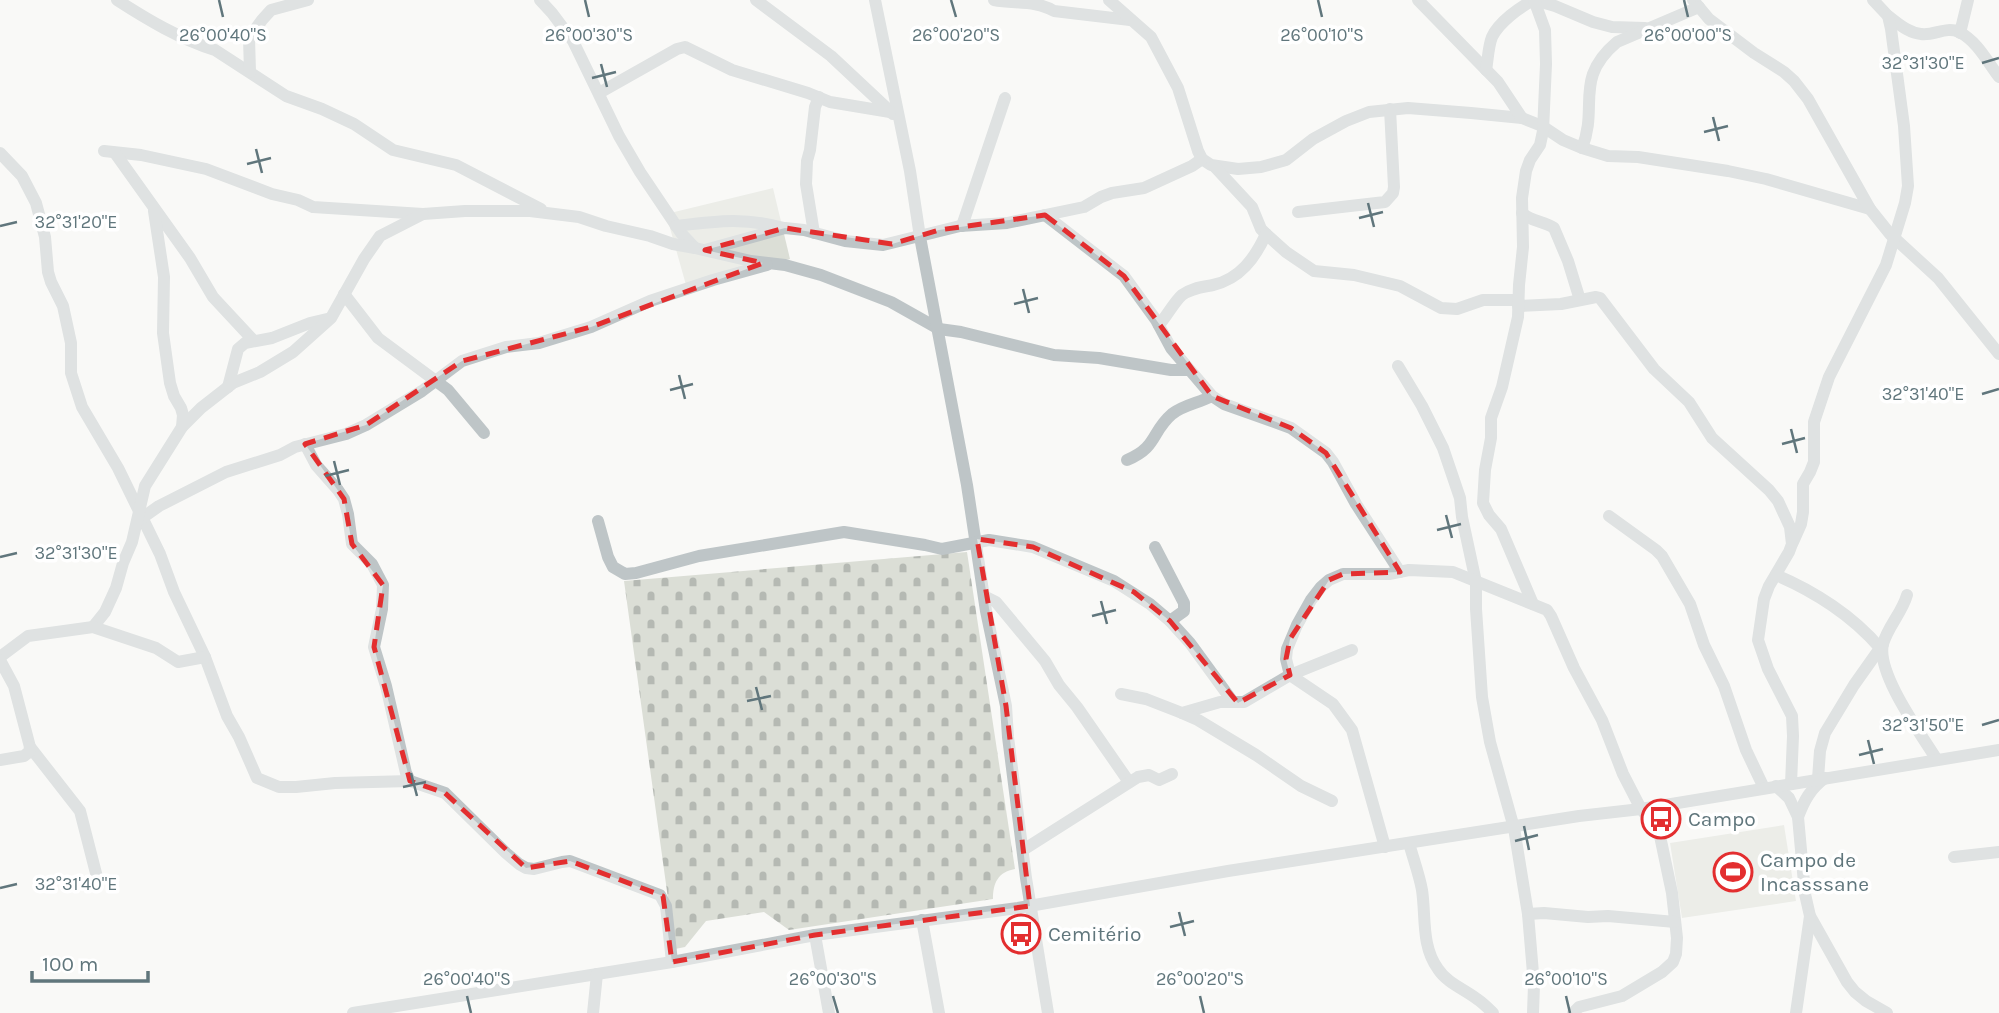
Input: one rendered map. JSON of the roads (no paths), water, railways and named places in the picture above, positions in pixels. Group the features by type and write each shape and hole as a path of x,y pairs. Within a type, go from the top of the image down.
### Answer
{"street":[{"path":"117,0 145,18 215,50 286,96 354,124 393,150 456,165 551,214"},
{"path":"250,72 249,38 262,20 271,10 308,0"},
{"path":"540,0 573,41 619,136 640,172 676,226 700,249"},
{"path":"756,0 831,56 895,115"},
{"path":"875,0 895,115 910,171 977,541 984,596 1006,706 1030,906 1048,1013"},
{"path":"994,0 1028,1 1054,11 1130,20"},
{"path":"1109,0 1151,37 1158,48 1178,88 1202,159 1214,166 1238,169 1279,164 1313,139 1346,121 1369,112 1408,108 1521,118 1542,126 1563,140 1608,156 1638,157 1728,171 1870,209"},
{"path":"1418,0 1505,91 1521,118"},
{"path":"1486,70 1494,34 1507,20 1534,0 1560,3 1593,22 1612,27 1648,29"},
{"path":"1534,0 1545,30"},
{"path":"1873,0 1888,16 1910,32 1926,34 1947,30 1960,33 1974,43 1999,77"},
{"path":"1960,33 1968,0"},
{"path":"1533,604 1501,529 1483,503 1491,418 1514,338 1523,247 1522,198 1530,160 1542,138 1545,30 1548,18 1560,3"},
{"path":"1582,148 1587,129 1593,72 1609,50 1618,42 1686,14 1696,4 1730,36 1794,81 1808,99 1870,209 1894,238 1938,278 1999,354"},
{"path":"1791,784 1792,716 1768,669 1759,640 1765,599 1801,524 1803,484 1814,462 1814,422 1829,377 1885,265 1905,203 1908,186 1905,126 1888,16"},
{"path":"599,93 667,54 685,47 732,70 830,102 895,115"},
{"path":"814,233 806,184 815,107 819,97"},
{"path":"962,226 1005,98"},
{"path":"1298,212 1385,202 1393,193 1394,187 1390,109"},
{"path":"253,340 213,296 154,207 110,152 141,155 206,169 313,207 423,214 509,210 579,217 673,244 785,265 821,275 891,302 939,329 1054,355 1189,370"},
{"path":"0,153 22,176 36,203 45,237 48,272 64,306 71,343 71,373 82,407 118,468 160,554 174,592 255,774 263,782 279,787 411,781 445,793 513,859 526,868 534,869 570,861 660,895 666,906 672,962"},
{"path":"676,226 733,219 814,233 845,242 883,245 939,230 1007,223 1084,207 1112,193 1143,188 1202,159"},
{"path":"1214,166 1252,207 1261,229 1286,252 1314,271 1354,275 1400,286 1441,308 1457,309 1483,300 1561,304 1595,297 1603,301 1654,369 1689,402 1712,438 1778,501 1790,527 1792,544"},
{"path":"154,207 163,277 163,333 170,383 183,415 182,427"},
{"path":"93,627 105,612 116,588 140,514 145,486 182,427 233,383 260,372 293,352 331,318 380,236 423,214"},
{"path":"1522,214 1554,228 1580,299"},
{"path":"1045,215 1124,276 1159,325 1171,348 1212,396 1224,404 1291,428 1326,453 1400,572"},
{"path":"700,249 785,228"},
{"path":"1159,325 1183,294 1229,281 1236,276 1255,255 1266,234"},
{"path":"140,514 226,472 305,444 346,435 474,357 506,347 539,343 591,327 662,297 771,264"},
{"path":"344,295 378,338 448,390 484,433"},
{"path":"228,387 238,349 245,343 272,338 331,318"},
{"path":"1398,366 1422,406 1449,461 1460,498 1476,582 1482,697 1490,742 1514,828 1528,914 1534,985 1533,1013"},
{"path":"1127,460 1144,452 1176,411 1212,396"},
{"path":"305,444 316,465 344,499 352,544 372,564 383,585 379,633 374,647 406,772 411,781"},
{"path":"1609,516 1656,550 1690,604 1704,645 1724,686 1746,750 1770,787 1789,798 1798,817 1803,881 1810,916 1847,982 1855,992 1887,1013"},
{"path":"597,521 613,567 625,574 699,556 844,533 942,549 989,540 1024,545 1063,559 1134,592 1170,621 1214,674 1233,702"},
{"path":"1155,547 1184,603 1184,611 1170,621"},
{"path":"1385,847 1352,730 1333,704 1290,675 1286,659 1290,639 1311,600 1329,580 1343,574 1390,574 1409,570 1453,572 1547,610 1602,720 1623,774 1641,809 1655,827 1663,847 1677,938 1673,962 1662,972 1622,996 1579,1007 1573,1013"},
{"path":"1776,575 1795,583 1839,611 1882,646 1886,669 1895,691 1937,760"},
{"path":"1798,817 1807,796 1822,778 1820,751 1825,733 1882,646 1904,607 1907,595"},
{"path":"984,596 996,602 1045,661 1059,685 1129,782"},
{"path":"98,881 80,811 30,747 14,686 0,659 28,636 93,627 156,648 177,662 205,657"},
{"path":"1182,713 1220,702 1244,702 1290,675 1352,650"},
{"path":"1121,694 1146,699 1198,720 1301,786 1332,801"},
{"path":"0,760 24,756 30,747"},
{"path":"353,1013 672,962 816,935 1030,906 1228,871 1579,816 1641,809 1999,750"},
{"path":"1023,850 1129,782 1143,775 1159,780 1172,774"},
{"path":"1409,842 1422,891 1423,921 1430,955 1436,968 1493,1013"},
{"path":"1954,857 1999,852"},
{"path":"1528,914 1675,922"},
{"path":"1796,1013 1810,916"},
{"path":"922,920 939,1013"},
{"path":"816,935 829,1013"},
{"path":"593,1013 597,974"}],"place":[{"name":"Campo","path":"1661,819"},
{"name":"Campo de Incasssane","path":"1733,872"},
{"name":"Cemitério","path":"1021,934"}]}
